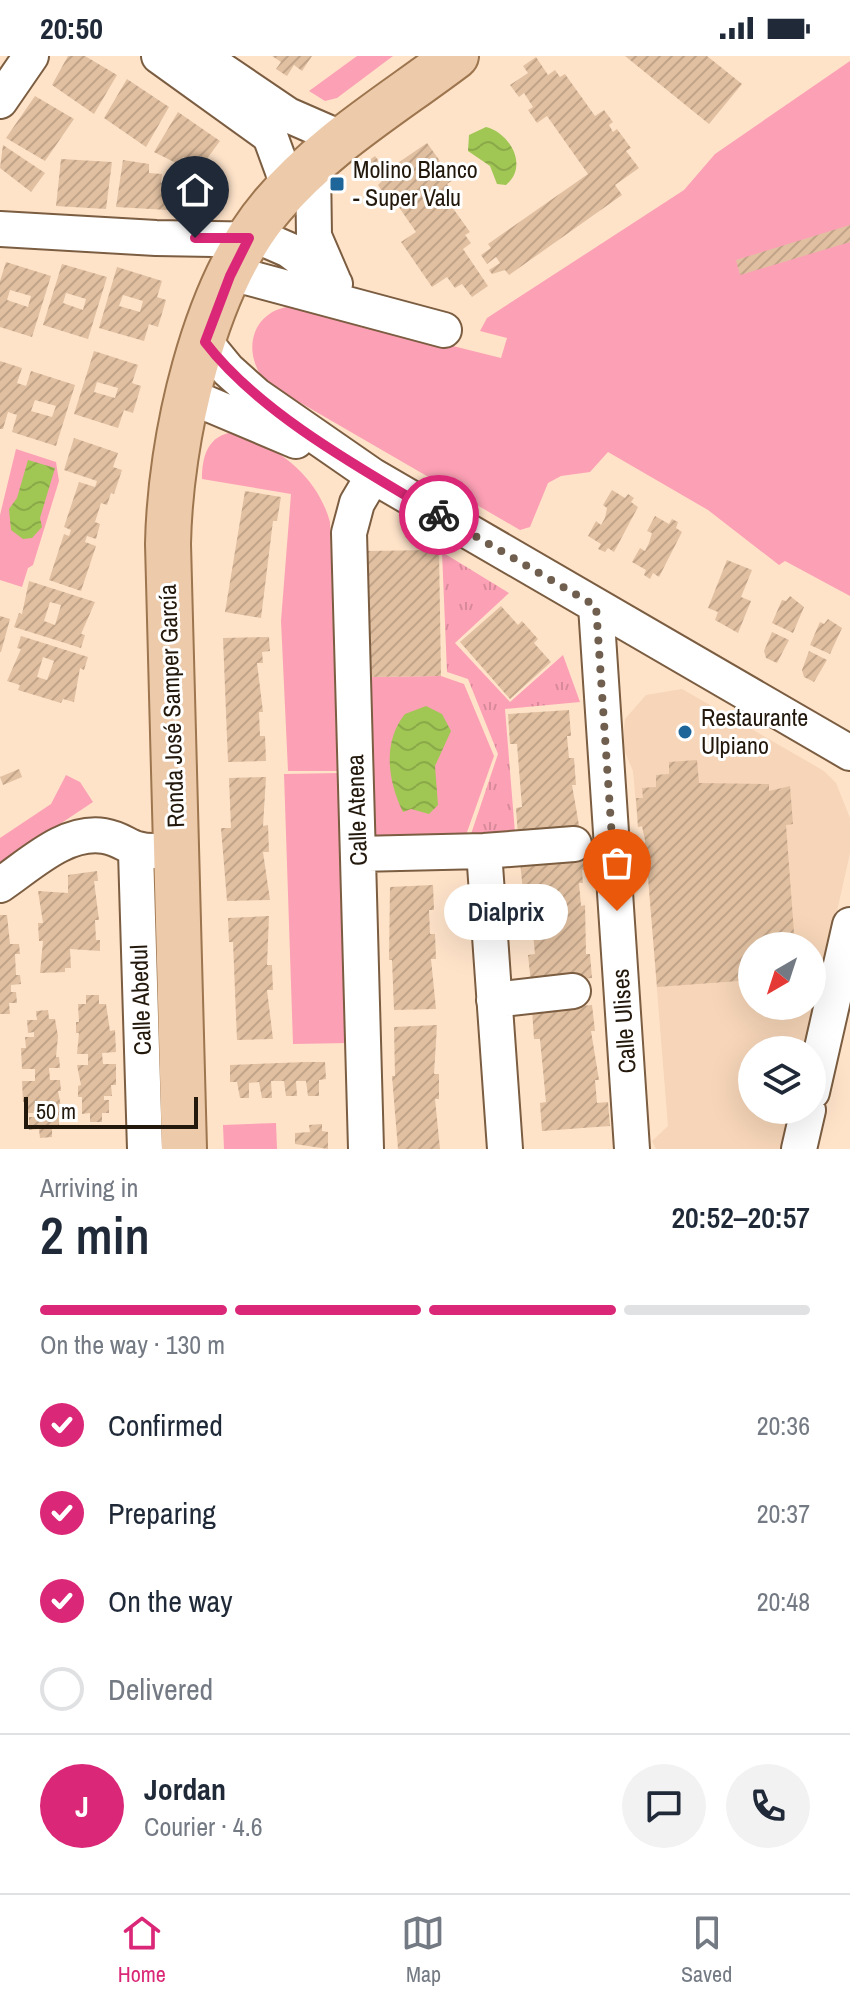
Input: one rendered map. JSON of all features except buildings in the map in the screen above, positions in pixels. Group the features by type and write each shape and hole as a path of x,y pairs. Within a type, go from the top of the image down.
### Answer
{"main road":[{"name":"Ronda José Samper García","path":"184,1149 156,851 168,515 173,461 187,395 237,262 315,164 456,56"}],"street":[{"path":"0,101 31,56"},
{"path":"159,56 270,136 282,159 315,164"},
{"path":"201,56 288,115 315,164 314,236 340,292"},
{"path":"0,229 168,238 237,262 278,244 340,292 444,330"},
{"path":"205,342 228,370 256,395 373,476 850,753"},
{"path":"187,395 373,476"},
{"name":"Calle Atenea","path":"366,1149 349,533 357,503 373,476"},
{"name":"Calle Ulises","path":"596,606 632,1149"},
{"path":"0,885 68,840 80,836 113,838 156,851"},
{"path":"358,854 484,851 574,844"},
{"name":"Calle Abedul","path":"145,1149 156,851"},
{"path":"484,851 505,1149"},
{"path":"825,1036 850,925"},
{"path":"494,1000 573,991"},
{"path":"799,1149 805,1124"}],"shaded area":[{"path":"682,689 824,771 836,783 850,818 850,853 826,960 826,932 738,932 738,1020 813,1020 809,1036 738,1036 738,1124 790,1124 784,1149 656,1149 652,1141 668,1126 645,841 642,827 638,827 633,771 624,750 625,719 646,695"}],"green space":[{"path":"357,56 393,56 337,98 325,101 309,91"},
{"path":"850,61 850,596 785,561 779,565 708,510 608,452 590,472 561,476 548,483 530,527 520,530 268,384 259,372 252,348 259,325 278,309 293,306 501,358 507,338 480,331 487,318 684,190 715,154"},
{"path":"234,432 266,446 294,465 316,490 330,522 337,771 288,771 281,621 291,494 202,479 203,462 212,442"},
{"path":"16,449 56,462 59,481 33,565 28,568 22,587 0,580 0,515"},
{"path":"442,552 509,593 455,643 510,702 563,655 580,702 505,709 515,833 471,834 498,754 468,679 447,672"},
{"path":"441,676 464,684 494,756 466,835 375,835 366,677"},
{"path":"340,773 348,1043 293,1044 284,774"},
{"path":"66,775 80,782 93,802 0,864 0,838 51,804"},
{"path":"276,1123 277,1149 224,1149 223,1125"}],"water":[{"path":"486,127 502,136 514,151 516,169 506,185 497,184 490,166 468,151 469,135"},
{"path":"28,460 55,468 40,518 42,527 32,538 23,539 11,530 9,509 17,498"},
{"path":"426,706 442,714 451,731 435,766 438,805 429,814 411,809 403,812 391,775 390,749 405,714"}],"way so far":[{"path":"439,515 596,606 617,911"}],"place":[{"name":"Molino Blanco - Super Valu","path":"337,184"},
{"name":"Restaurante Ulpiano","path":"685,732"},
{"name":"Dialprix","path":"617,911"}],"route":[{"path":"195,238 249,238 219,302 205,342 217,358 256,395 373,476 439,515"}]}
